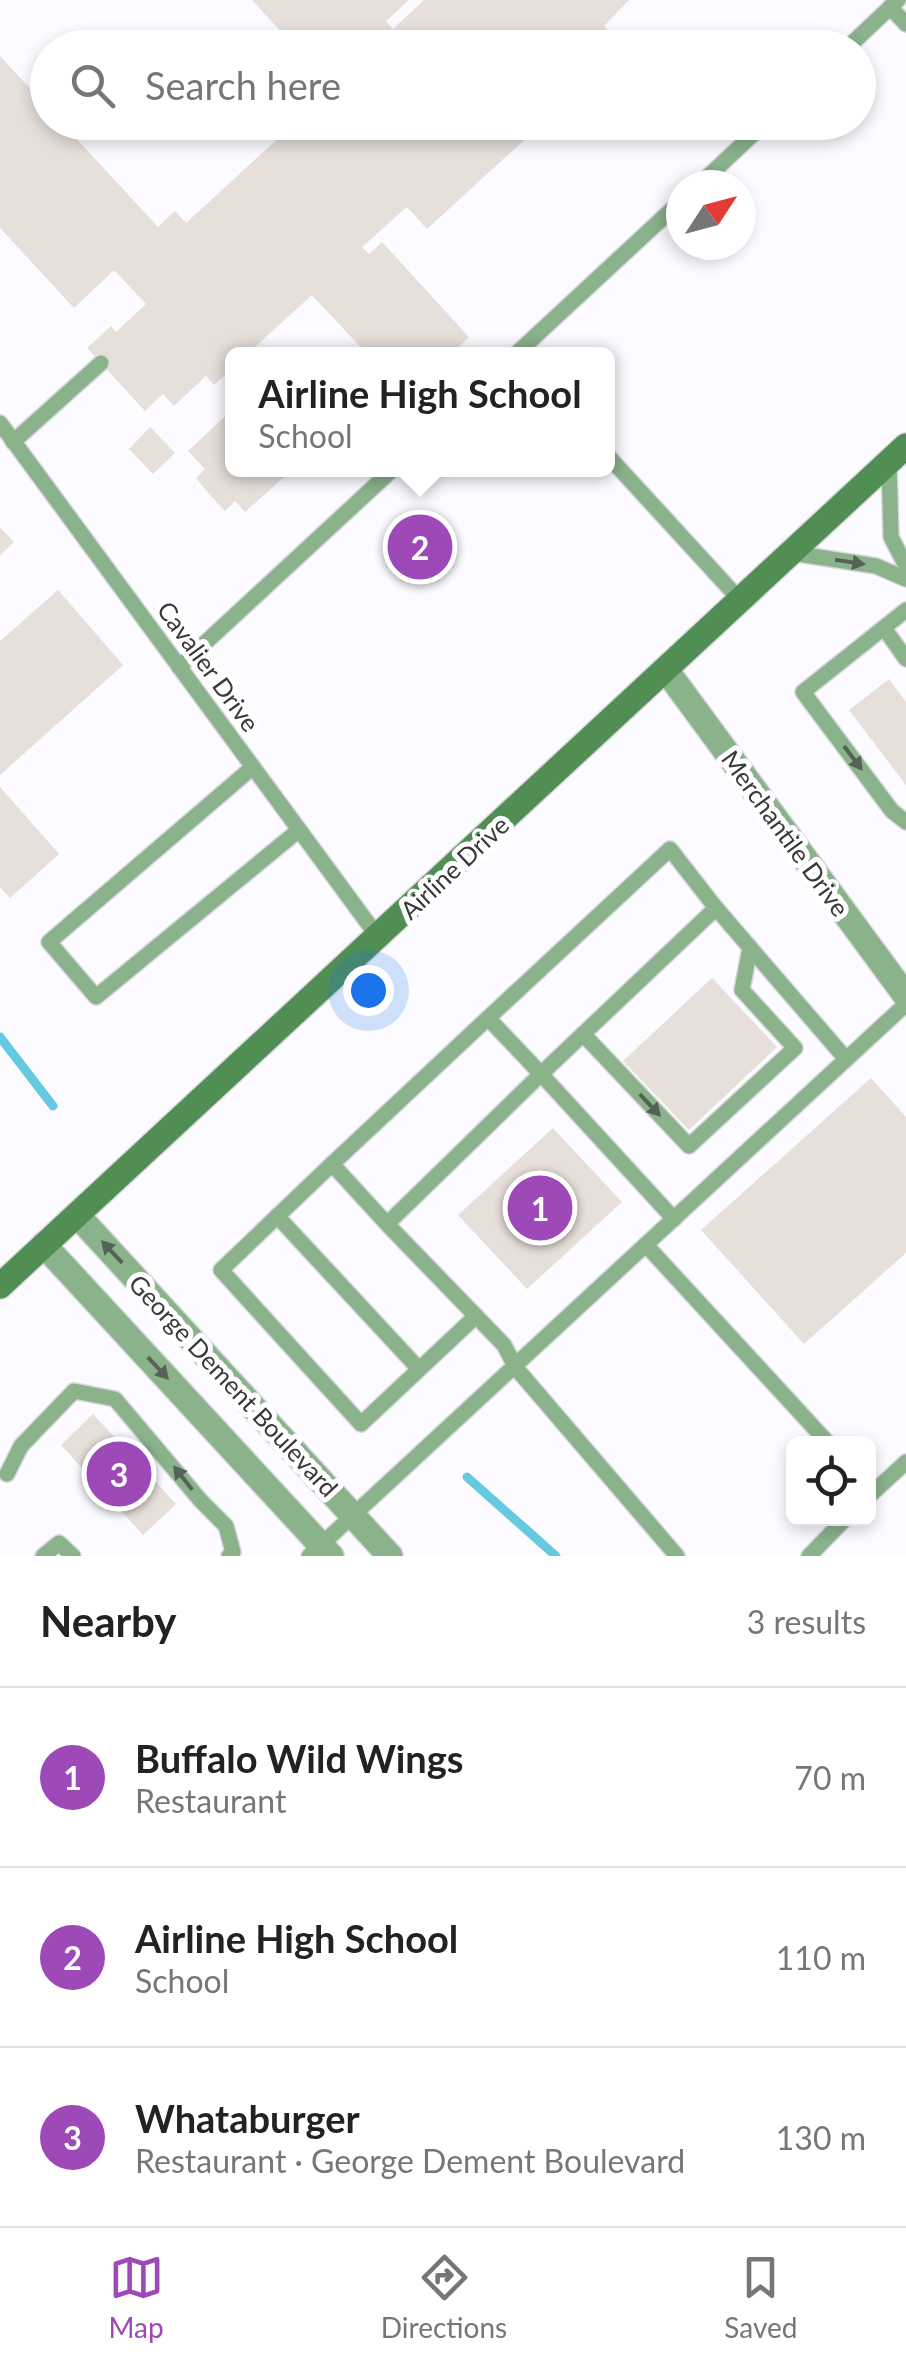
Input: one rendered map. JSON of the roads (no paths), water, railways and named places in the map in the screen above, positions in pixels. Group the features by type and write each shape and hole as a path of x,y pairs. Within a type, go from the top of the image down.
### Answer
{"main road":[{"name":"Airline Drive","path":"0,1286 897,454"}],"street":[{"name":"Merchantile Drive","path":"666,670 906,996"},
{"name":"George Dement Boulevard","path":"78,1214 390,1556"},
{"name":"George Dement Boulevard","path":"44,1245 320,1552"}],"lane":[{"path":"866,30 894,4 906,24"},
{"path":"715,170 747,140"},
{"path":"524,347 666,216"},
{"path":"14,442 100,363"},
{"name":"Cavalier Drive","path":"0,424 378,937"},
{"path":"897,454 891,536 906,566"},
{"path":"615,464 740,600"},
{"path":"178,667 384,477"},
{"path":"792,553 876,566 906,579"},
{"path":"906,610 803,692 892,811 906,822"},
{"path":"884,628 906,658"},
{"path":"253,767 49,942 96,997 299,830"},
{"path":"476,1316 361,1424 221,1270 670,850 846,1060"},
{"path":"387,1224 716,908"},
{"path":"584,1034 689,1146 795,1048 742,990 750,948"},
{"path":"320,1552 353,1516 906,1004"},
{"path":"488,1018 674,1219"},
{"path":"332,1164 504,1346 516,1368 677,1556"},
{"path":"278,1216 419,1370"},
{"path":"646,1246 822,1436"},
{"path":"7,1474 21,1446 74,1391 114,1398 226,1526 234,1552 229,1556"},
{"path":"876,1487 906,1462"},
{"path":"809,1556 838,1526"},
{"path":"43,1556 59,1543 73,1556"}],"waterway":[{"path":"0,1037 53,1106"},
{"path":"467,1477 556,1556"}],"place":[{"name":"Airline High School","path":"420,547"},
{"name":"Buffalo Wild Wings","path":"540,1208"},
{"name":"Whataburger","path":"119,1474"}]}
